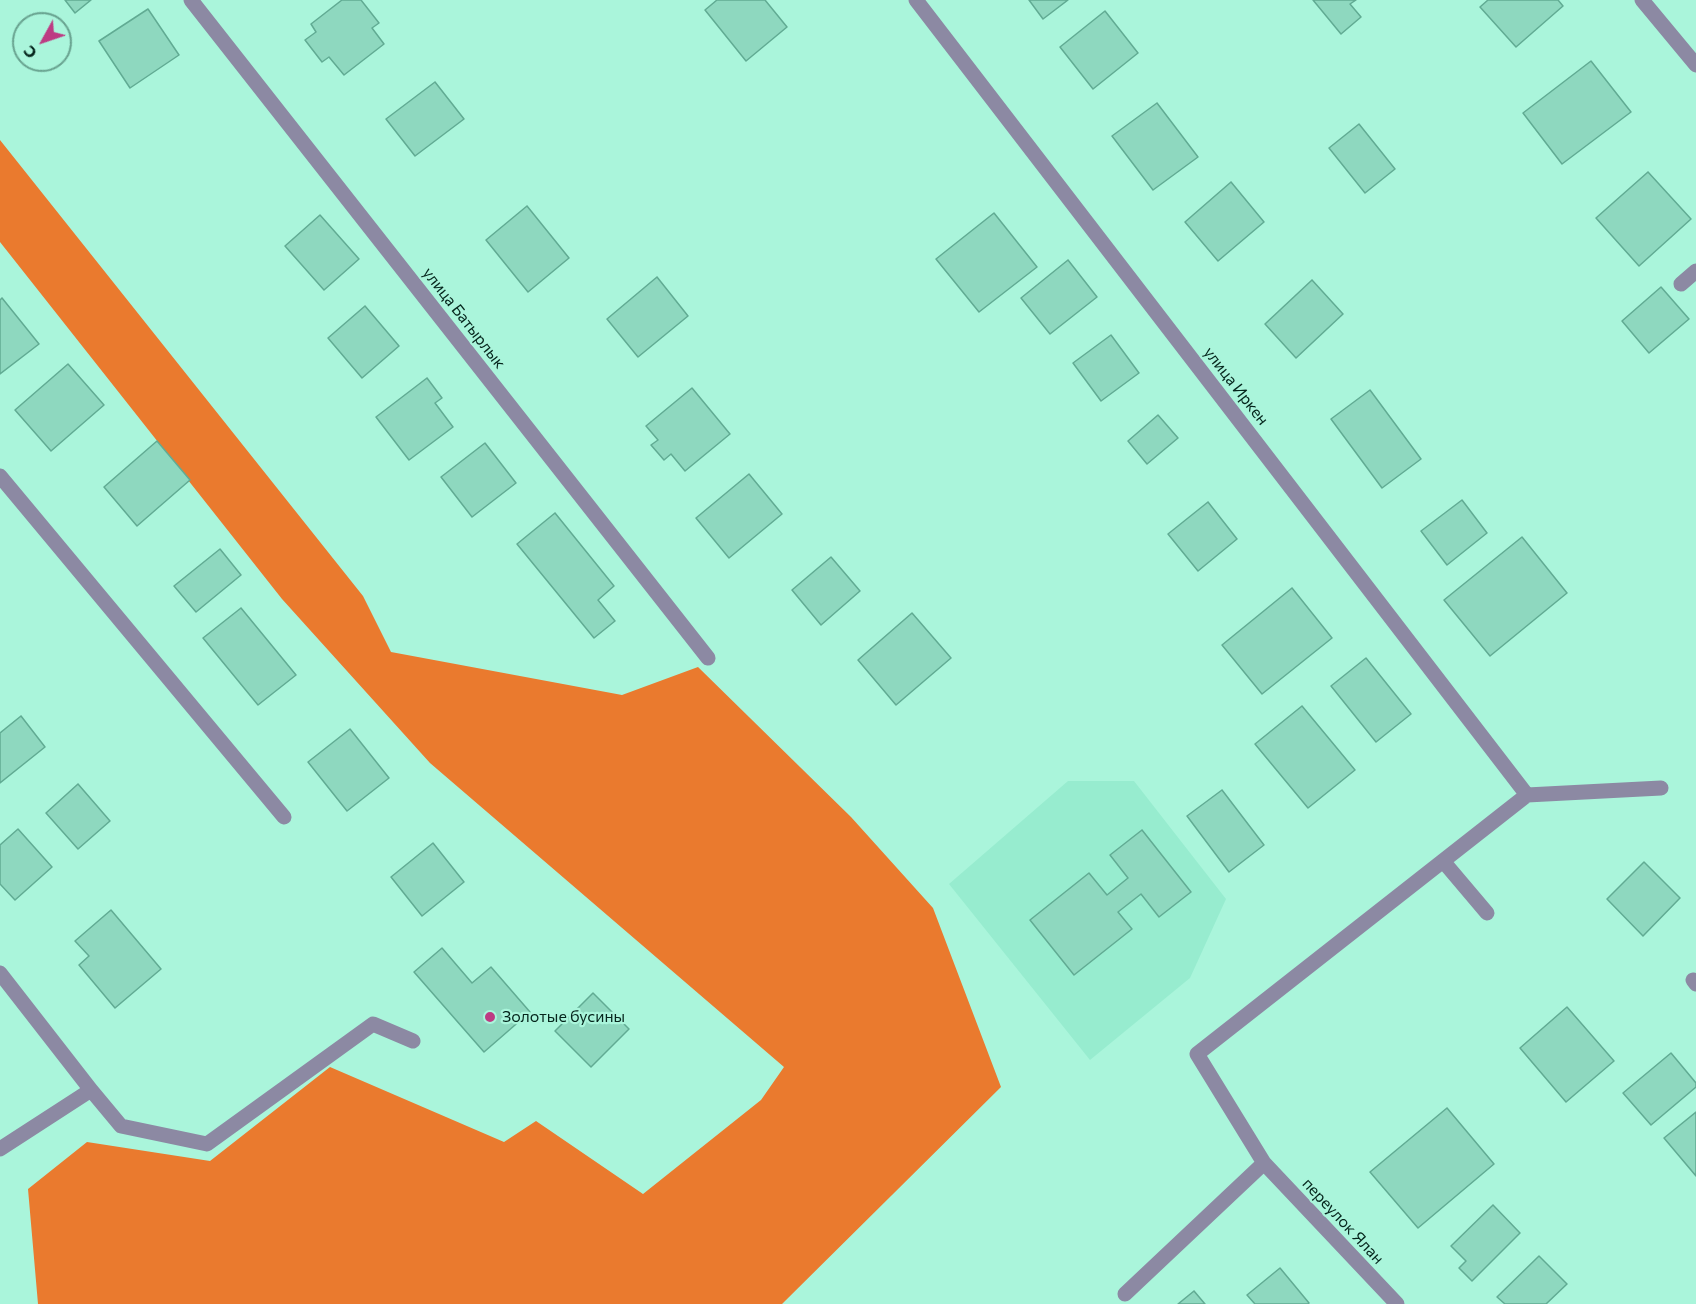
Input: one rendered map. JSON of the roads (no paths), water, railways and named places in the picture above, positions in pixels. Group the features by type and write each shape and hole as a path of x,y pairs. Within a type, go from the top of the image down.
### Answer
{"street":[{"name":"улица Батырлык","path":"191,0 708,658"},
{"name":"улица Иркен","path":"916,0 1527,795"},
{"path":"1642,0 1696,65"},
{"path":"1681,284 1696,271"},
{"path":"0,476 284,817"},
{"path":"1487,913 1443,861 1527,795 1661,788"},
{"name":"переулок Ялан","path":"1397,1304 1264,1163 1197,1054 1443,861"},
{"path":"0,973 121,1126 207,1144 373,1024 413,1041"},
{"path":"0,1149 91,1090"},
{"path":"1125,1294 1264,1163"}],"place":[{"name":"Золотые бусины","path":"490,1017"}]}
